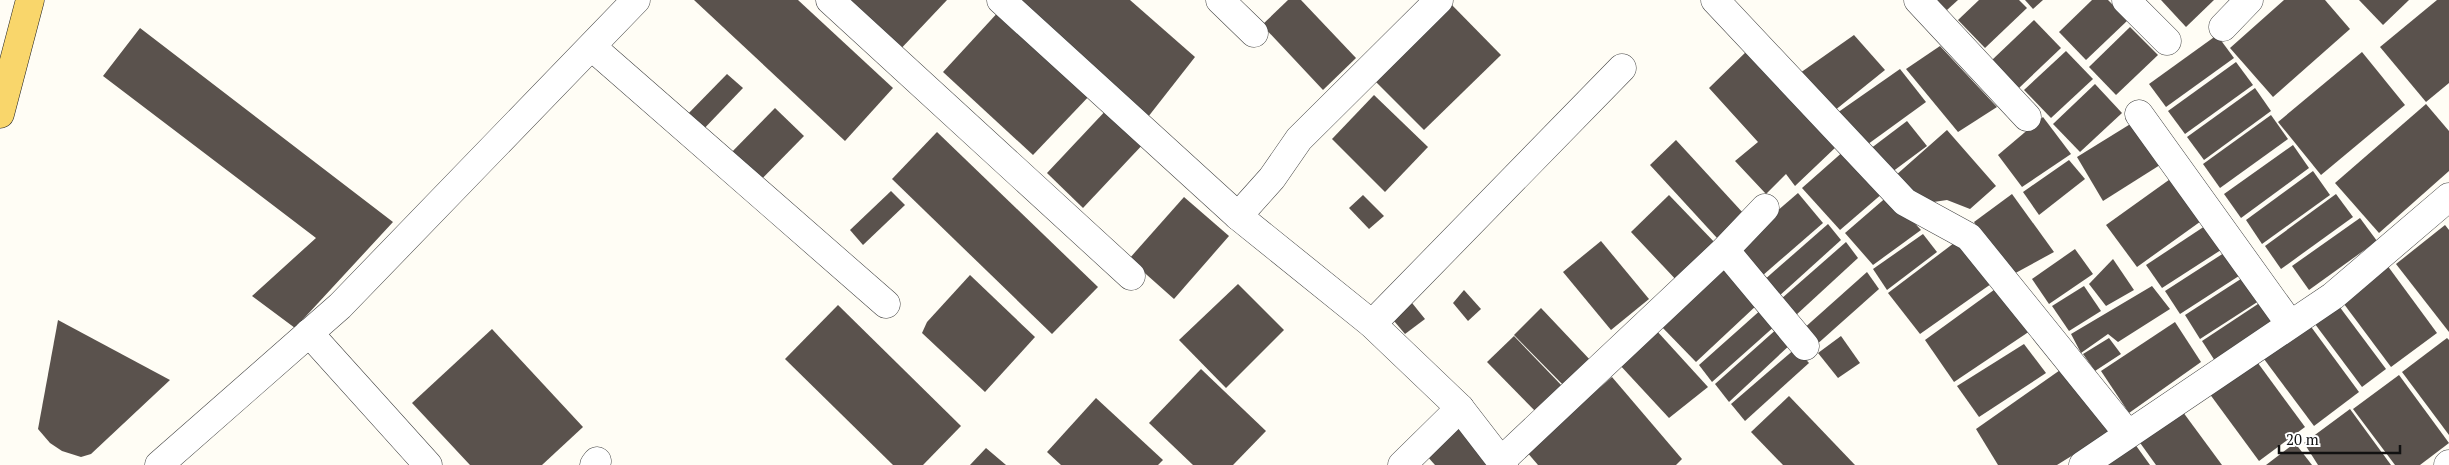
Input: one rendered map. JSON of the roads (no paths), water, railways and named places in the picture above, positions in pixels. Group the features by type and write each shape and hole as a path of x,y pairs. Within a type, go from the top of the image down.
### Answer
{"main road":[{"path":"0,114 30,0"}],"street":[{"path":"159,465 340,306 592,48 636,0"},
{"path":"830,0 1131,276"},
{"path":"1001,0 1238,216 1372,324 1460,408 1502,463 1725,250 1765,208"},
{"path":"1220,0 1254,32"},
{"path":"1238,216 1272,178 1299,139 1439,0"},
{"path":"1918,0 2028,117"},
{"path":"2126,0 2166,41"},
{"path":"2223,27 2249,0"},
{"path":"1720,1 1905,202 1969,237 2128,434"},
{"path":"592,48 886,304"},
{"path":"1372,324 1622,68"},
{"path":"2139,114 2290,324"},
{"path":"2083,465 2348,285 2449,197"},
{"path":"1725,250 1805,346"},
{"path":"309,333 428,465"},
{"path":"1402,465 1460,408"}]}
